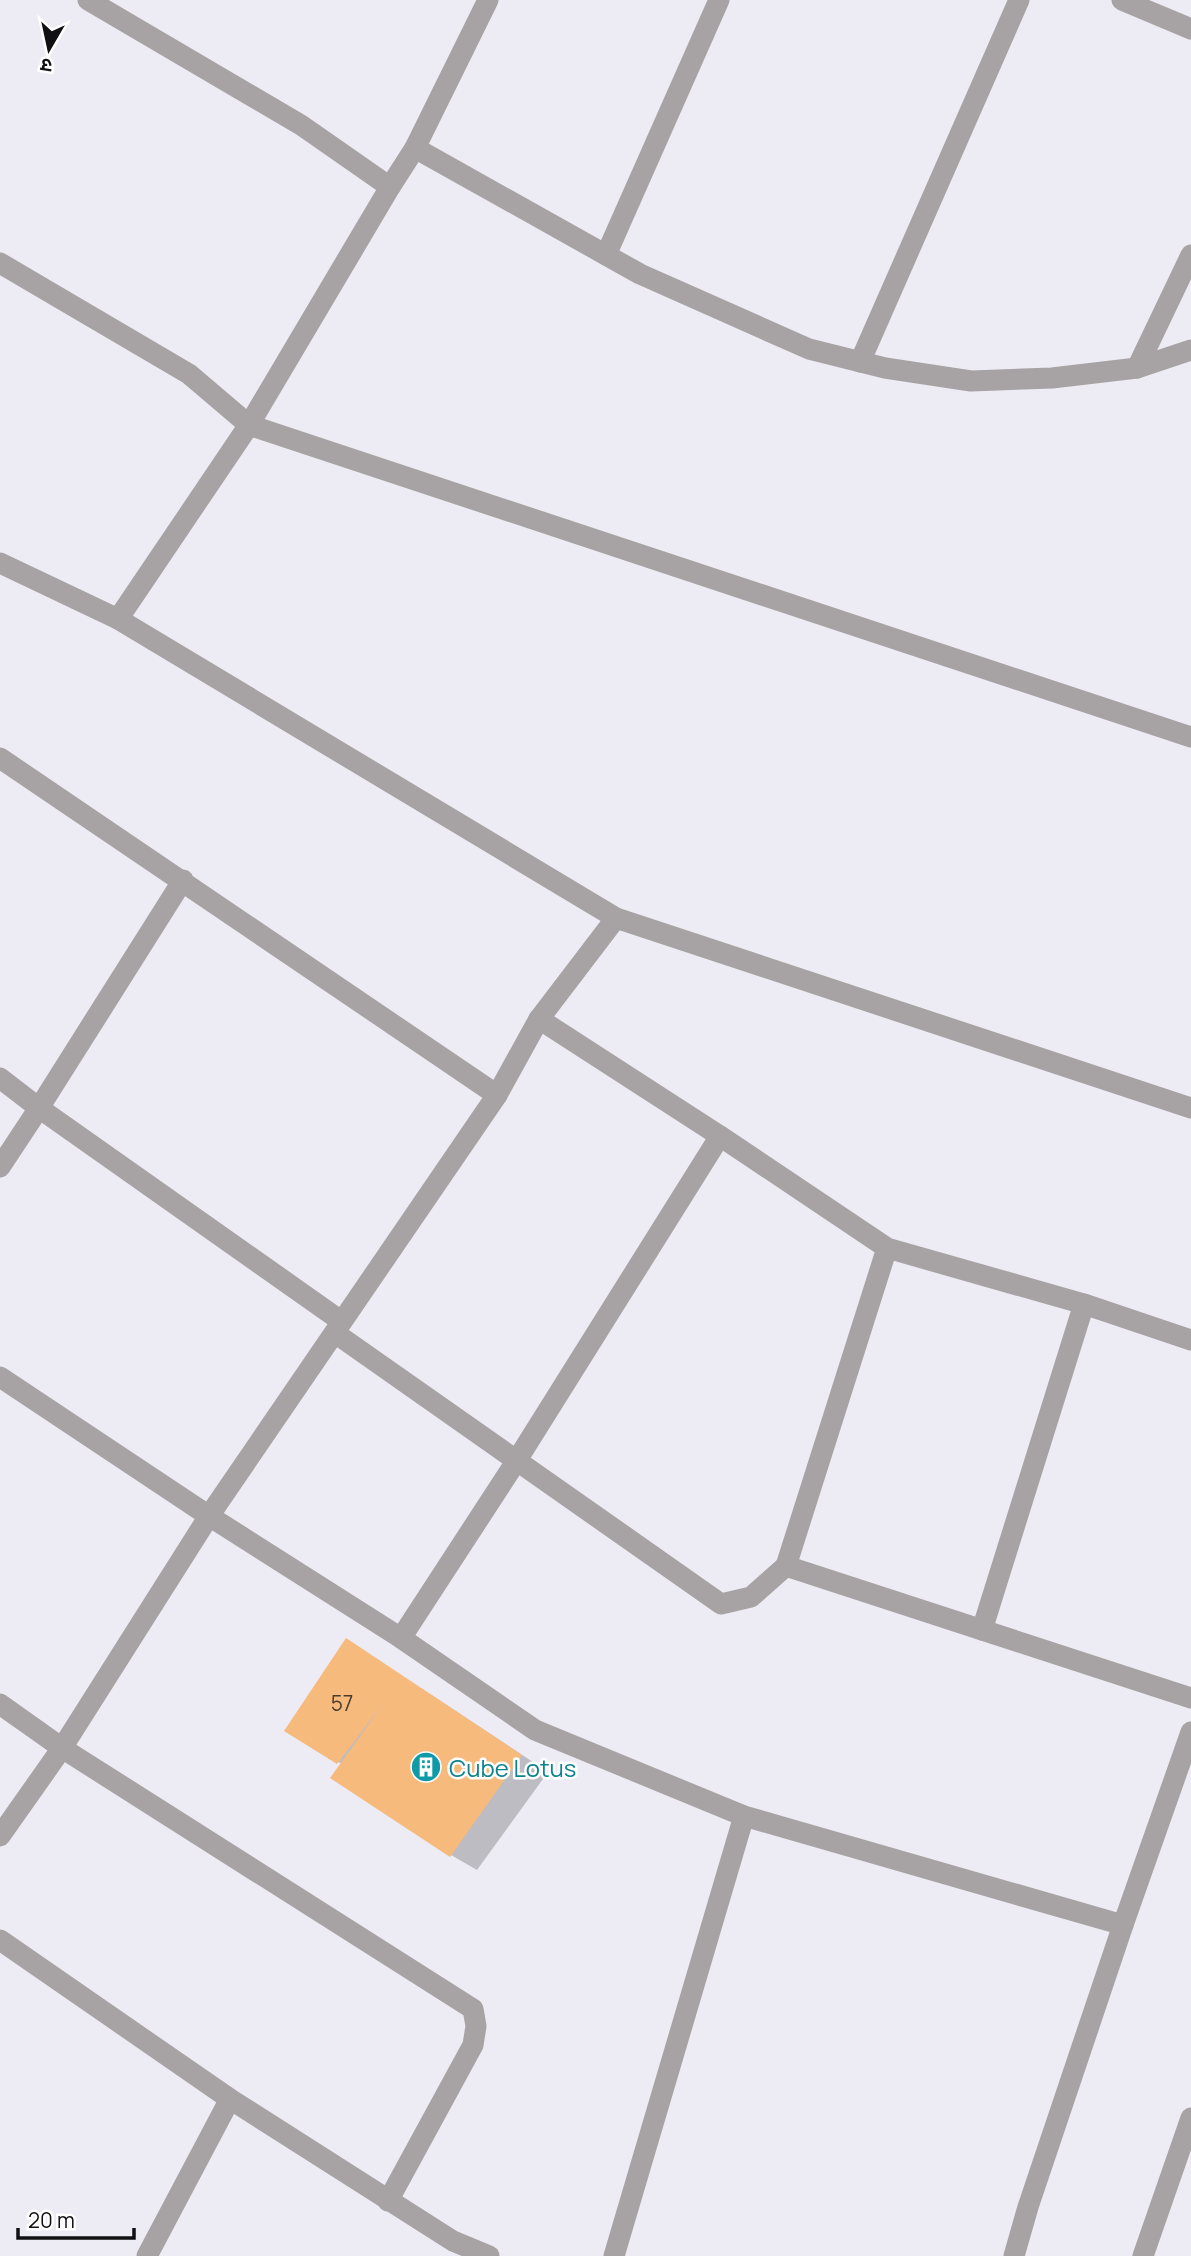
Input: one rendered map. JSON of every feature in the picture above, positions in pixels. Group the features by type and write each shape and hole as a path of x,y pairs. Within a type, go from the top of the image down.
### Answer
{"street":[{"path":"88,0 301,125 390,187"},
{"path":"118,619 249,425 415,148 488,0"},
{"path":"606,255 719,0"},
{"path":"860,362 1019,0"},
{"path":"1122,0 1191,29"},
{"path":"415,148 640,274 809,348 860,362 971,381 1052,378 1137,368 1191,350"},
{"path":"1137,368 1191,255"},
{"path":"0,262 189,374 249,425 1191,737"},
{"path":"0,563 118,619 616,918 1191,1108"},
{"path":"0,758 497,1095"},
{"path":"0,1167 183,880"},
{"path":"0,1836 62,1748 209,1516 497,1095 539,1019 616,918"},
{"path":"539,1019 887,1248 1084,1304 1191,1340"},
{"path":"0,1078 517,1460 721,1604 751,1597 786,1566 887,1248"},
{"path":"401,1638 517,1460 720,1136"},
{"path":"982,1630 1084,1304"},
{"path":"0,1377 209,1516 401,1638 535,1730 744,1816 1124,1925"},
{"path":"786,1566 1191,1698"},
{"path":"0,1704 62,1748 473,2009 476,2026 473,2045 388,2201"},
{"path":"1014,2256 1028,2207 1191,1732"},
{"path":"614,2256 744,1816"},
{"path":"0,1940 230,2099 453,2241 489,2256"},
{"path":"147,2256 230,2099"},
{"path":"1143,2256 1191,2118"}],"building":[{"name":"Cube Lotus","path":"346,1638 522,1755 450,1857 330,1778 383,1704 337,1764 284,1731"}],"place":[{"name":"Cube Lotus","path":"426,1767"}]}
